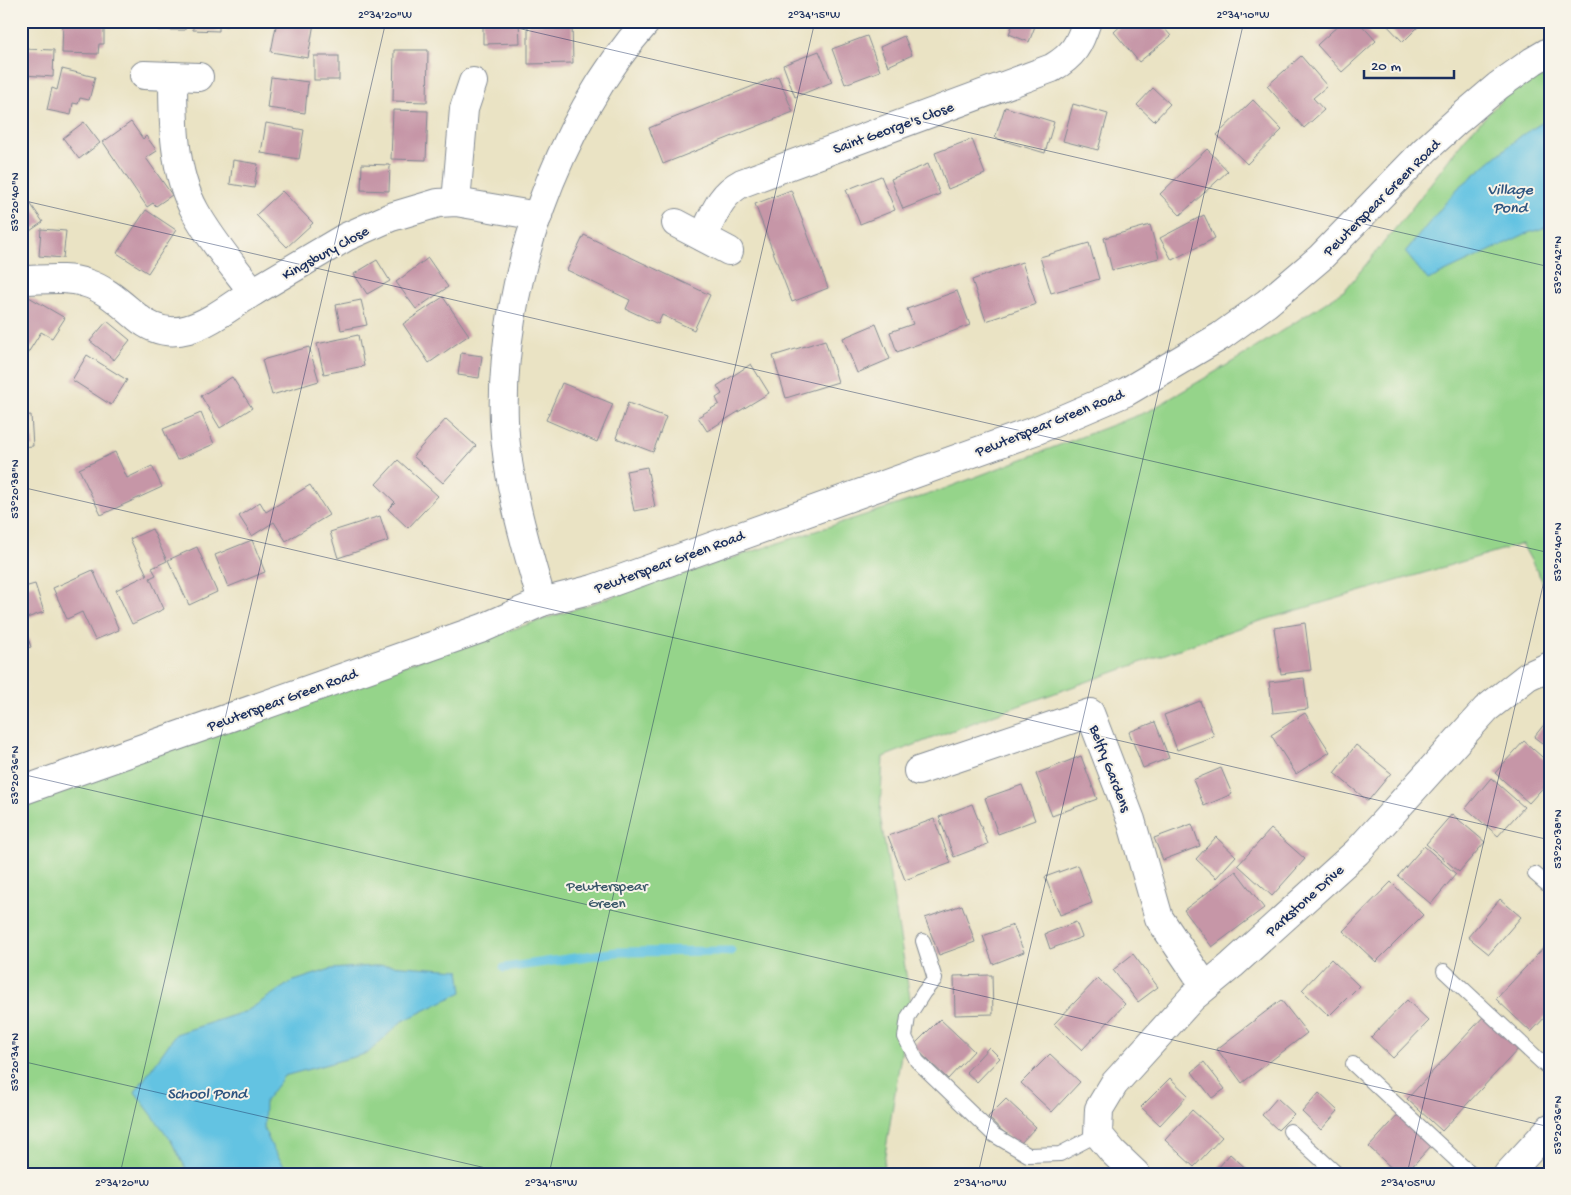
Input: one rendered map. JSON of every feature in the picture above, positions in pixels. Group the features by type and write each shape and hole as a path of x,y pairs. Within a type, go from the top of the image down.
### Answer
{"street":[{"path":"542,602 524,540 515,499 504,424 504,392 510,326 515,296 538,216 552,179 582,114 616,59 647,21"},
{"name":"Saint George's Close","path":"703,237 722,199 731,189 742,183 1052,68 1066,59 1076,48 1087,21"},
{"name":"Pewterspear Green Road","path":"21,791 483,628 542,602 593,588 1038,430 1126,392 1221,336 1267,303 1320,258 1458,120 1498,86 1550,51"},
{"path":"144,75 186,77 176,143 186,190 194,210 210,236 253,292"},
{"path":"456,202 464,109 473,82"},
{"name":"Kingsbury Close","path":"21,280 71,279 86,283 101,289 116,299 142,322 166,332 178,332 204,322 346,237 401,214 438,203 456,202 538,216"},
{"path":"676,223 729,251"},
{"name":"Parkstone Drive","path":"1105,1143 1099,1109 1114,1084 1192,998 1232,965 1357,852 1486,709 1528,676 1550,666"},
{"name":"Belfry Gardens","path":"918,772 1090,713 1132,820 1159,918 1205,986"},
{"path":"1508,1174 1550,1128"},
{"path":"1105,1143 1136,1174"}],"lane":[{"path":"1535,874 1550,887"},
{"path":"923,941 935,979 908,1017 905,1037 917,1061 994,1135 1028,1155 1060,1154 1105,1143"},
{"path":"1444,971 1550,1070"},
{"path":"1353,1064 1471,1174"},
{"path":"1290,1131 1337,1174"}],"green space":[{"name":"Pewterspear Green","path":"1550,56 1550,595 1522,544 1247,625 993,715 883,757 880,815 910,998 882,1174 21,1174 21,792 936,492 1149,411 1249,352 1345,290 1412,208 1465,138 1536,64"}],"water":[{"name":"Village Pond","path":"1550,118 1550,226 1525,234 1428,280 1405,252 1457,189 1522,135"},
{"name":"School Pond","path":"388,965 459,970 462,992 401,1022 368,1053 284,1076 265,1101 264,1129 273,1149 290,1174 189,1174 170,1139 135,1092 176,1034 247,1011 291,982 331,969"}],"building":[{"path":"63,21 99,21 99,25 104,25 104,44 99,44 98,54 62,53"},
{"path":"151,21 185,21 185,30 158,30 159,24 151,24"},
{"path":"193,21 227,21 227,26 219,25 219,31 193,30"},
{"path":"277,21 314,23 308,58 271,52"},
{"path":"483,21 519,21 520,43 483,44"},
{"path":"1014,21 1037,21 1029,42 1009,34"},
{"path":"1126,21 1158,21 1171,36 1139,62 1114,32"},
{"path":"1343,21 1358,21 1376,41 1342,72 1317,45"},
{"path":"1383,21 1424,21 1403,42"},
{"path":"528,24 572,24 573,63 528,64"},
{"path":"867,36 880,71 845,84 832,49"},
{"path":"904,36 912,55 888,66 880,47"},
{"path":"25,49 54,50 53,77 24,75"},
{"path":"394,50 428,50 427,102 393,101"},
{"path":"819,51 832,82 795,97 783,65"},
{"path":"314,56 339,56 339,80 314,80"},
{"path":"1301,56 1327,86 1313,98 1324,110 1304,128 1267,86"},
{"path":"62,69 95,77 89,100 80,98 78,104 73,103 71,115 47,110 52,88 57,90"},
{"path":"778,76 793,112 663,164 649,128"},
{"path":"271,77 308,82 305,113 267,108"},
{"path":"1153,88 1170,104 1154,121 1137,105"},
{"path":"1253,100 1282,130 1247,164 1217,135"},
{"path":"1073,104 1108,114 1098,150 1063,141"},
{"path":"1005,107 1054,122 1045,153 995,138"},
{"path":"393,110 428,111 426,160 391,159"},
{"path":"84,122 100,143 79,159 63,138"},
{"path":"131,122 143,139 146,136 157,151 146,158 172,195 156,206 153,203 147,207 103,142"},
{"path":"266,123 304,130 299,159 261,153"},
{"path":"972,139 985,174 948,189 935,153"},
{"path":"1207,149 1228,171 1180,215 1160,194"},
{"path":"233,160 258,164 254,188 230,184"},
{"path":"362,164 390,165 389,191 361,190"},
{"path":"928,164 940,194 903,209 891,179"},
{"path":"881,176 895,210 860,224 846,190"},
{"path":"21,190 43,222 21,237"},
{"path":"791,190 828,288 792,302 755,204"},
{"path":"282,191 313,223 287,247 256,215"},
{"path":"146,210 176,230 148,273 117,253"},
{"path":"1204,215 1215,238 1172,260 1160,238"},
{"path":"1150,225 1159,258 1112,270 1104,238"},
{"path":"41,229 66,231 63,258 39,256"},
{"path":"584,235 710,295 694,330 662,315 658,324 626,309 630,300 567,270"},
{"path":"1089,243 1099,279 1051,293 1040,257"},
{"path":"428,258 448,287 416,309 396,282"},
{"path":"377,260 390,281 367,294 354,274"},
{"path":"1022,262 1036,304 986,321 972,280"},
{"path":"957,291 970,325 897,352 890,332 913,324 907,309"},
{"path":"22,293 65,318 52,338 41,332 21,364"},
{"path":"443,297 469,335 429,363 403,324"},
{"path":"361,300 367,325 341,330 336,305"},
{"path":"107,321 130,340 114,360 90,341"},
{"path":"876,324 890,359 857,373 843,338"},
{"path":"358,335 364,366 324,374 317,344"},
{"path":"825,340 838,382 786,398 773,356"},
{"path":"309,347 319,381 272,395 262,360"},
{"path":"461,353 482,356 479,378 458,375"},
{"path":"87,355 127,380 111,405 72,380"},
{"path":"751,364 769,393 707,431 698,417 719,404 716,398 722,394 717,386"},
{"path":"232,377 252,408 220,428 201,396"},
{"path":"562,383 613,404 597,442 546,420"},
{"path":"628,403 666,417 653,452 616,438"},
{"path":"201,413 214,444 177,460 163,429"},
{"path":"31,415 33,446 21,447 21,416"},
{"path":"446,419 476,446 443,483 413,456"},
{"path":"115,452 127,478 152,466 162,487 101,515 79,469"},
{"path":"398,460 438,496 408,528 388,509 395,502 376,484"},
{"path":"647,467 655,507 634,511 626,471"},
{"path":"310,485 329,515 286,541 274,522 252,536 239,516 260,502 266,512"},
{"path":"380,516 388,541 338,558 330,532"},
{"path":"152,529 167,561 152,568 156,575 150,578 164,609 132,624 116,590 147,575 130,539"},
{"path":"252,540 265,572 228,587 215,555"},
{"path":"197,547 217,592 189,605 168,560"},
{"path":"93,570 119,630 95,640 82,612 67,619 53,588"},
{"path":"35,584 44,612 21,620 21,588"},
{"path":"1305,623 1311,670 1281,674 1274,628"},
{"path":"25,629 31,647 21,650 21,631"},
{"path":"1304,678 1308,709 1273,713 1269,682"},
{"path":"1200,701 1214,736 1177,750 1164,715"},
{"path":"1305,713 1330,752 1296,774 1271,735"},
{"path":"1550,717 1550,749 1534,737"},
{"path":"1155,722 1169,758 1143,768 1129,732"},
{"path":"1524,741 1550,764 1550,780 1529,803 1495,773"},
{"path":"1356,745 1391,773 1368,801 1334,773"},
{"path":"1081,756 1097,799 1052,816 1036,774"},
{"path":"1221,768 1232,794 1204,806 1193,780"},
{"path":"1491,778 1524,807 1498,836 1466,808"},
{"path":"1022,785 1035,820 998,834 985,798"},
{"path":"972,804 988,844 954,857 939,817"},
{"path":"1452,814 1485,842 1459,872 1426,844"},
{"path":"934,819 951,863 905,880 888,836"},
{"path":"1192,824 1200,846 1163,860 1154,838"},
{"path":"1271,829 1305,859 1272,896 1238,865"},
{"path":"1216,837 1236,856 1216,878 1196,859"},
{"path":"1424,846 1456,874 1431,904 1398,876"},
{"path":"1078,865 1092,903 1060,915 1045,877"},
{"path":"1236,871 1264,908 1212,947 1184,910"},
{"path":"1391,882 1423,915 1376,962 1343,931"},
{"path":"1500,899 1521,917 1489,954 1468,937"},
{"path":"962,905 975,942 939,955 925,918"},
{"path":"1076,922 1082,937 1050,949 1045,934"},
{"path":"1013,925 1024,952 993,964 983,936"},
{"path":"1550,941 1550,1012 1531,1032 1496,999"},
{"path":"1133,954 1158,987 1138,1002 1113,970"},
{"path":"1331,959 1359,986 1329,1016 1302,990"},
{"path":"992,975 993,1014 955,1015 954,976"},
{"path":"1098,978 1125,1004 1082,1050 1054,1024"},
{"path":"1281,1000 1307,1033 1242,1083 1217,1049"},
{"path":"1407,1000 1429,1021 1393,1058 1371,1037"},
{"path":"1486,1014 1521,1046 1442,1131 1407,1099"},
{"path":"940,1019 974,1051 948,1079 913,1046"},
{"path":"989,1047 1000,1058 977,1082 966,1072"},
{"path":"1050,1054 1080,1082 1052,1112 1021,1083"},
{"path":"1204,1062 1225,1089 1212,1098 1192,1072"},
{"path":"1170,1078 1188,1095 1160,1125 1141,1107"},
{"path":"1319,1093 1338,1111 1321,1130 1302,1112"},
{"path":"1277,1098 1294,1114 1278,1130 1262,1115"},
{"path":"1006,1099 1036,1127 1018,1146 988,1117"},
{"path":"1192,1110 1222,1137 1194,1167 1165,1140"},
{"path":"1400,1113 1433,1144 1405,1174 1398,1174 1369,1147"},
{"path":"1230,1154 1249,1171 1253,1174 1213,1174"}],"waterway":[{"path":"504,968 616,952 731,951"}]}
